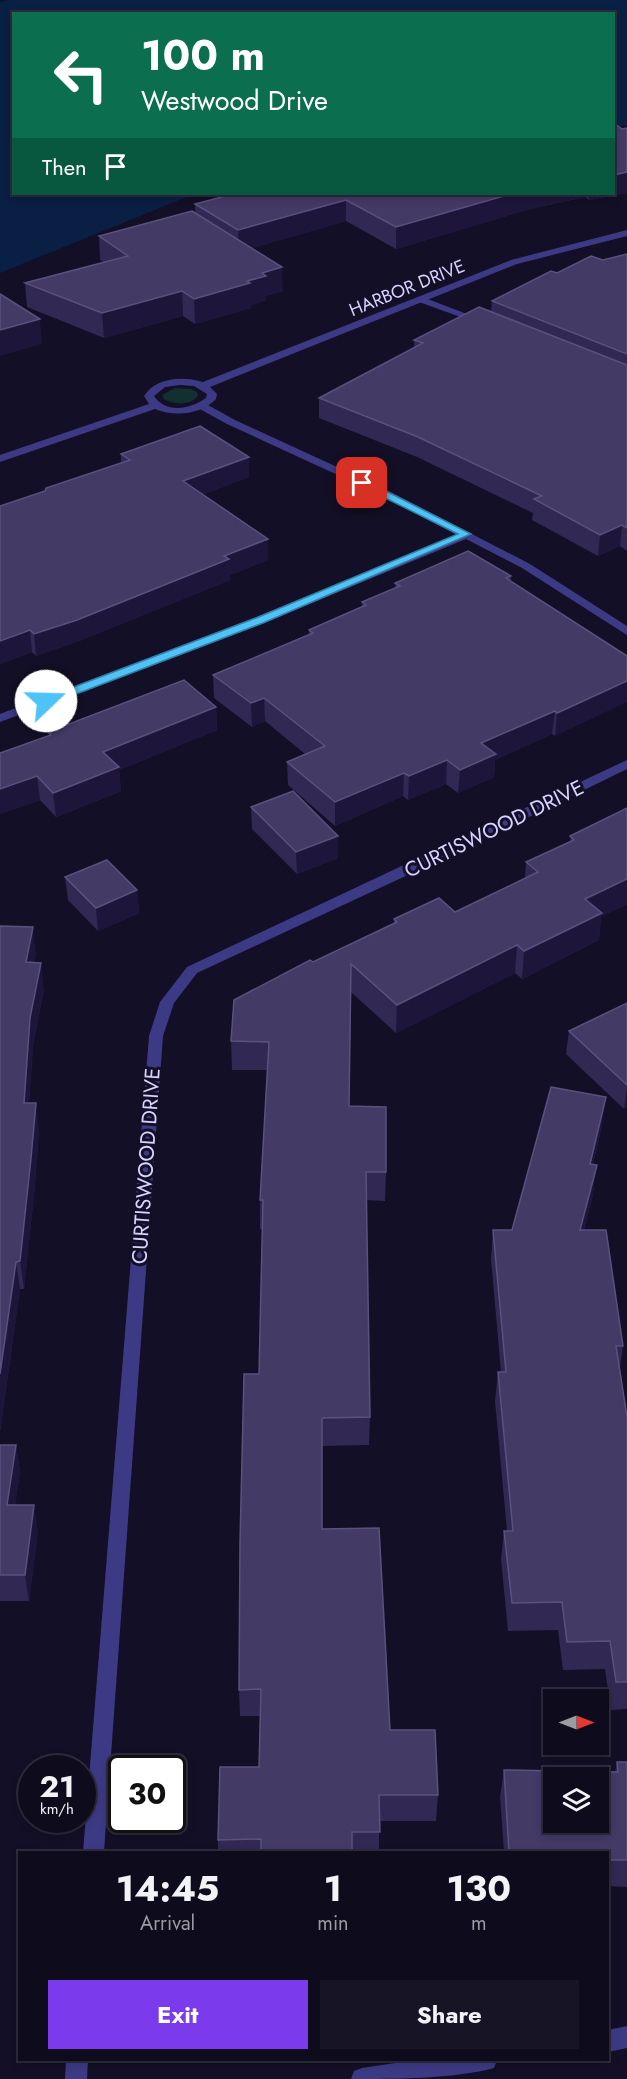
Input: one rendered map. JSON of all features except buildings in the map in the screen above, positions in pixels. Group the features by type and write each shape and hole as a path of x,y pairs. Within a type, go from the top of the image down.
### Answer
{"street":[{"name":"HARBOR DRIVE","path":"203,386 514,262 627,233"},
{"path":"422,300 497,327"},
{"path":"180,382 203,386 212,394 211,399 202,406 184,410 171,410 156,405 151,402 149,396 152,390 159,386 180,382"},
{"path":"0,459 156,405"},
{"path":"202,406 466,534 525,566 627,631"},
{"path":"0,718 260,620 466,534"},
{"name":"CURTISWOOD DRIVE","path":"93,1851 156,1036 167,1002 192,970 448,852 627,764"},
{"path":"609,2040 627,2037"},
{"path":"76,2079 77,2061"},
{"path":"362,2079 479,2061"}],"green space":[{"path":"175,388 191,389 197,392 198,396 182,404 164,399 162,395"}],"water":[{"path":"7,0 627,0 627,125 615,128 615,12 12,12 12,195 192,195 0,273 0,2"}],"route":[{"path":"46,701 260,620 466,534 362,483"}]}
